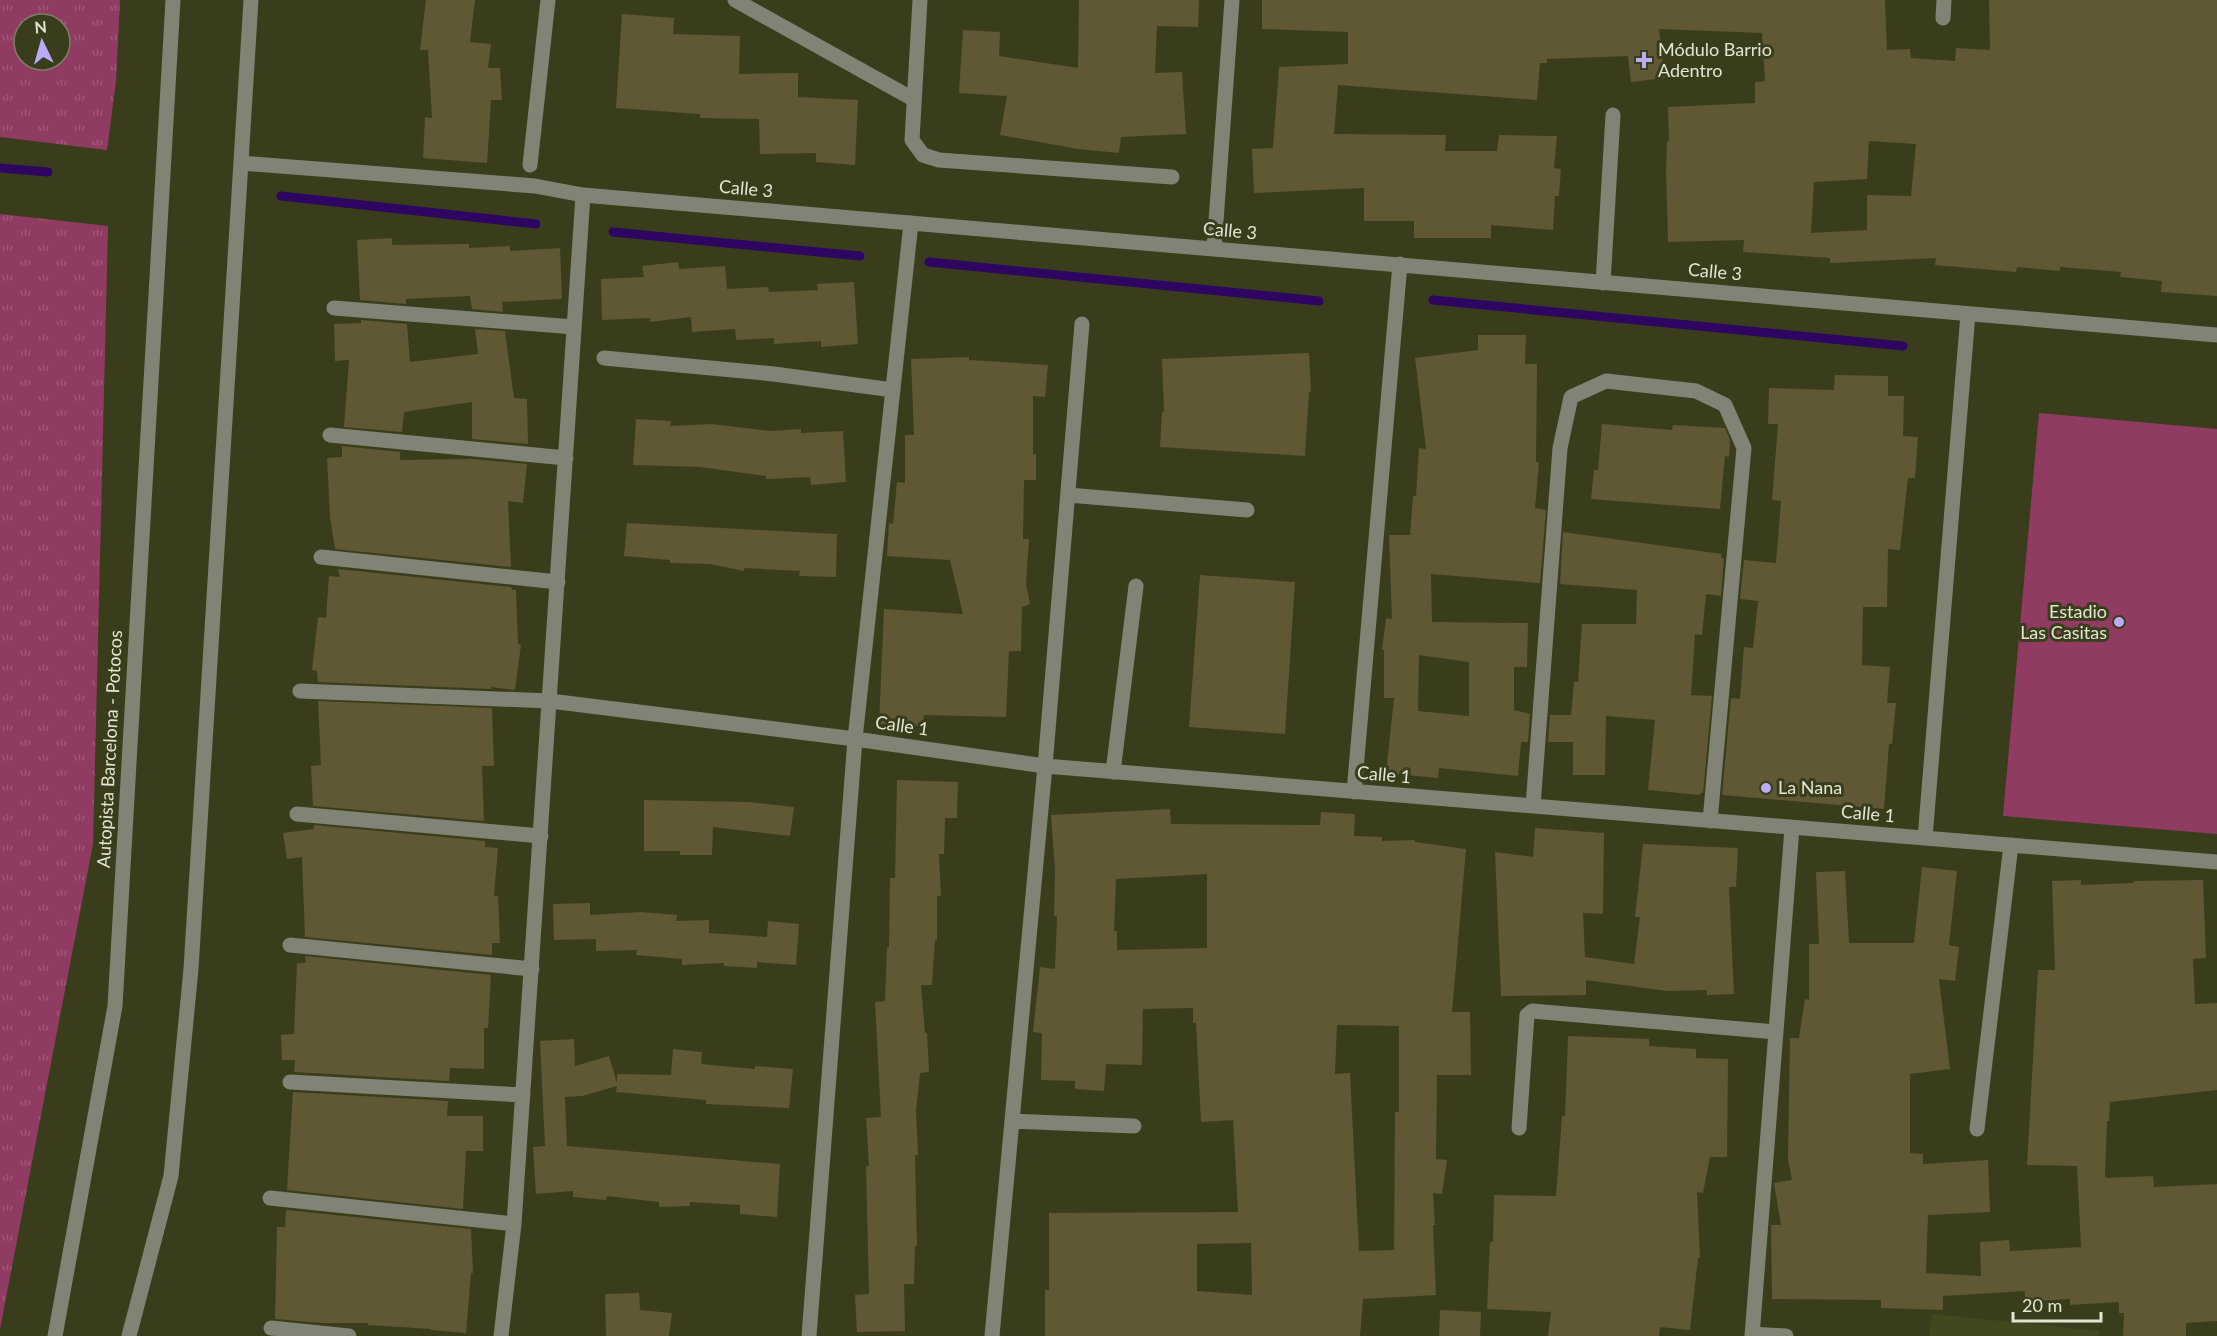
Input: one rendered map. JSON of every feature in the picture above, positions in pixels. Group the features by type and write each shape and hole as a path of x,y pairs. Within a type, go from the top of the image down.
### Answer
{"street":[{"name":"Autopista Barcelona - Potocos","path":"55,1336 115,1006 173,0"},
{"path":"129,1336 171,1176 190,981 251,0"},
{"path":"530,165 548,0"},
{"path":"735,0 913,99"},
{"path":"920,0 912,140 923,154 939,160 1172,177"},
{"path":"1214,249 1232,0"},
{"path":"1943,18 1944,0"},
{"path":"1604,283 1613,114"},
{"name":"Calle 3","path":"241,163 535,186 583,195 2217,335"},
{"path":"501,1336 514,1224 583,195"},
{"path":"808,1336 855,739 911,223"},
{"path":"1354,792 1400,264"},
{"path":"334,308 574,327"},
{"path":"1925,838 1968,314"},
{"path":"992,1336 1045,766 1082,324"},
{"path":"604,358 774,374 893,390"},
{"path":"1533,807 1560,448 1571,397 1606,381 1696,391 1725,405 1744,448 1710,821"},
{"path":"330,435 566,458"},
{"path":"1068,495 1247,510"},
{"path":"321,557 558,582"},
{"path":"1113,772 1136,586"},
{"name":"Calle 1","path":"300,691 550,701 855,739 1045,766 2217,862"},
{"path":"297,814 541,836"},
{"path":"1786,1336 1752,1335 1792,828"},
{"path":"1977,1129 2011,845"},
{"path":"290,945 532,969"},
{"path":"1519,1128 1526,1021 1527,1015 1532,1011 1776,1032"},
{"path":"290,1082 523,1095"},
{"path":"1012,1121 1134,1126"},
{"path":"270,1198 514,1224"},
{"path":"271,1328 349,1336"}],"shaded area":[{"path":"1932,1314 2100,1331 2099,1336 1929,1336"}],"green space":[{"path":"0,0 120,0 116,81 107,150 0,137"},
{"path":"0,214 108,226 93,844 0,1329"},
{"name":"Estadio Las Casitas","path":"2039,413 2217,429 2217,834 2003,816"}],"building":[{"path":"426,0 475,0 470,42 491,44 488,68 500,68 502,100 491,100 487,163 423,158 425,117 432,118 428,50 420,50"},
{"path":"1079,0 1199,0 1198,27 1157,26 1155,73 1182,72 1186,134 1121,137 1119,153 1078,149 1000,135 1007,96 959,93 963,30 1000,32 999,56 1078,68"},
{"path":"1262,0 1885,0 1887,50 1910,49 1911,58 1955,61 1956,48 1990,50 1989,0 2217,0 2217,296 2161,292 2162,281 2120,277 2121,272 2060,267 2060,271 2017,267 2016,272 1935,265 1936,258 1830,263 1830,258 1743,252 1744,240 1668,242 1666,171 1667,141 1669,142 1668,107 1755,103 1755,82 1765,81 1762,33 1659,29 1665,78 1631,82 1628,56 1547,59 1547,63 1540,63 1537,100 1338,85 1334,134 1446,135 1445,151 1497,151 1499,135 1557,136 1554,168 1561,169 1559,196 1555,196 1553,230 1491,225 1491,238 1414,238 1414,221 1364,221 1364,188 1254,193 1252,149 1273,148 1279,67 1348,64 1348,32 1262,29","holes":["1869,141 1916,144 1911,196 1867,195 1867,230 1811,233 1814,182 1867,179"]},
{"path":"622,14 674,18 673,34 740,36 739,74 798,73 798,97 858,100 855,165 816,162 816,153 760,154 759,119 700,118 700,114 616,108"},
{"path":"392,238 392,245 469,244 469,248 510,246 510,251 560,248 562,299 502,302 503,312 472,309 470,296 406,299 406,304 360,300 357,240"},
{"path":"678,262 679,269 725,266 727,289 768,287 769,292 818,290 817,284 854,282 858,344 821,347 821,341 774,344 774,338 736,340 735,329 692,332 691,317 650,322 650,318 602,320 601,279 644,277 642,266"},
{"path":"361,320 407,324 410,362 478,354 475,329 505,331 514,398 527,399 528,444 472,439 472,402 404,412 402,432 344,427 349,360 335,361 334,324 361,323"},
{"path":"1478,335 1526,335 1525,364 1537,364 1536,462 1539,462 1535,508 1546,510 1540,583 1431,574 1432,622 1528,623 1527,667 1514,667 1514,710 1530,714 1528,742 1521,742 1518,776 1439,768 1438,778 1386,773 1394,698 1384,698 1384,650 1382,650 1386,618 1392,619 1389,535 1410,535 1413,496 1416,496 1419,448 1426,449 1415,358 1478,350","holes":["1419,655 1469,662 1469,716 1418,711"]},
{"path":"1309,353 1311,392 1309,392 1305,456 1160,447 1162,412 1164,412 1162,359"},
{"path":"969,357 969,360 1048,365 1045,397 1033,396 1033,454 1036,454 1036,480 1024,480 1023,539 1029,539 1026,584 1030,604 1022,607 1021,651 1009,651 1006,717 924,715 923,726 879,724 884,609 963,614 950,560 887,556 889,523 893,524 897,482 905,483 905,435 914,435 911,359"},
{"path":"1835,375 1888,376 1888,396 1904,396 1903,436 1918,437 1915,478 1908,478 1900,550 1888,549 1887,607 1863,607 1862,665 1890,667 1887,703 1896,703 1892,744 1889,744 1884,809 1722,795 1731,698 1740,699 1744,647 1753,648 1758,601 1740,599 1744,560 1776,563 1781,501 1772,500 1778,424 1768,424 1769,388 1834,390"},
{"path":"636,419 671,421 670,426 711,424 770,431 801,429 801,433 843,431 846,482 811,485 810,477 766,479 766,476 700,467 633,465"},
{"path":"1602,424 1672,430 1673,425 1725,428 1730,440 1729,457 1725,456 1720,509 1591,499 1594,470 1598,470"},
{"path":"342,446 400,452 400,460 472,459 527,464 523,503 508,501 511,567 335,549 330,517 327,458 342,457"},
{"path":"627,523 837,534 836,577 799,576 800,571 744,568 744,571 710,564 670,563 670,560 624,556"},
{"path":"1563,532 1722,554 1721,558 1724,558 1721,596 1706,594 1702,635 1695,634 1691,695 1712,696 1703,793 1700,795 1648,790 1655,720 1606,716 1605,775 1573,775 1573,742 1548,742 1550,715 1571,715 1574,682 1578,682 1582,624 1636,624 1637,590 1560,584"},
{"path":"338,569 511,587 512,590 516,590 518,644 521,645 515,690 491,687 491,689 318,682 317,671 312,670 318,617 326,618 329,576 340,577"},
{"path":"1200,575 1295,582 1285,734 1189,727"},
{"path":"318,701 492,708 494,766 482,766 484,821 313,806 311,766 321,765"},
{"path":"897,780 958,782 957,818 945,818 944,854 939,854 941,896 937,896 937,940 935,940 932,985 921,985 929,1072 920,1073 916,1111 917,1246 915,1246 914,1284 904,1284 905,1331 857,1332 855,1295 869,1294 866,1166 869,1166 866,1118 881,1117 875,1002 885,1001 887,947 889,947 890,878 895,878"},
{"path":"644,800 749,802 794,807 790,836 713,827 712,855 680,855 680,851 644,851"},
{"path":"1170,809 1171,824 1320,825 1321,812 1355,814 1354,836 1382,837 1382,841 1415,840 1415,842 1466,849 1452,1012 1470,1012 1471,1075 1437,1075 1436,1159 1447,1160 1442,1194 1433,1193 1436,1295 1363,1299 1360,1336 1045,1336 1045,1290 1049,1290 1049,1213 1238,1212 1233,1120 1201,1122 1196,1023 1193,1023 1193,1008 1143,1009 1142,1065 1106,1064 1104,1091 1075,1089 1075,1081 1041,1080 1042,1033 1033,1032 1040,967 1055,969 1057,916 1054,916 1055,870 1051,815","holes":["1207,874 1207,948 1117,950 1117,931 1114,931 1116,879","1337,1025 1399,1026 1399,1112 1395,1112 1394,1250 1359,1251 1350,1073 1335,1074","1251,1243 1252,1295 1197,1291 1197,1244"]},
{"path":"314,825 485,841 485,847 498,848 494,896 498,896 500,943 492,943 492,955 305,937 302,857 287,859 283,833 314,829"},
{"path":"1535,828 1604,833 1603,914 1583,913 1585,957 1634,964 1640,917 1635,917 1643,844 1738,848 1736,887 1729,887 1734,994 1707,995 1707,990 1667,991 1586,980 1586,995 1501,996 1495,852 1533,857"},
{"path":"1922,867 1957,871 1949,945 1959,947 1955,981 1939,979 1950,1069 1910,1074 1910,1153 1923,1154 1923,1164 1988,1160 1990,1212 1928,1215 1926,1273 1981,1276 1980,1242 2009,1240 2010,1251 2081,1247 2077,1166 2027,1165 2038,970 2055,970 2052,881 2081,880 2081,885 2134,883 2134,881 2203,880 2206,958 2193,959 2195,1004 2217,1003 2217,1090 2110,1102 2105,1176 2107,1178 2153,1176 2154,1187 2217,1184 2217,1321 2186,1323 2186,1336 2123,1336 2124,1313 2119,1313 2119,1302 2070,1305 2070,1299 2025,1302 2025,1291 1943,1296 1943,1310 1881,1308 1881,1300 1772,1299 1771,1225 1781,1225 1774,1183 1792,1180 1788,1159 1790,1038 1799,1038 1805,999 1809,1000 1809,944 1819,944 1816,872 1845,871 1849,943 1914,943"},
{"path":"590,903 590,915 640,912 677,915 676,921 709,920 709,933 767,937 768,921 799,924 796,965 757,962 757,968 724,966 724,963 682,965 682,959 636,955 637,950 596,951 596,939 554,940 553,904"},
{"path":"305,956 491,975 488,1028 484,1028 484,1069 450,1068 449,1081 294,1072 295,1060 282,1060 281,1035 294,1034 297,963 306,963"},
{"path":"1568,1036 1649,1039 1649,1046 1696,1049 1696,1058 1728,1059 1727,1157 1710,1157 1703,1193 1697,1192 1700,1258 1698,1258 1690,1330 1660,1327 1659,1336 1548,1336 1551,1312 1487,1309 1490,1242 1493,1242 1494,1195 1556,1196 1562,1116 1565,1116"},
{"path":"574,1039 575,1066 609,1056 617,1083 617,1074 671,1075 673,1049 702,1052 701,1064 755,1069 755,1066 793,1069 789,1108 706,1104 706,1100 616,1092 617,1086 582,1096 565,1097 567,1146 780,1164 777,1217 740,1214 740,1205 690,1202 690,1206 659,1207 659,1202 607,1196 606,1200 573,1197 573,1191 536,1194 533,1147 545,1146 540,1041"},
{"path":"293,1092 448,1101 447,1116 483,1116 483,1151 466,1151 463,1209 287,1190"},
{"path":"286,1210 471,1229 473,1273 471,1273 466,1333 368,1325 368,1323 322,1323 275,1319 277,1227 285,1227"},
{"path":"639,1293 640,1310 672,1313 669,1336 606,1336 605,1294"},
{"path":"1440,1310 1481,1312 1480,1336 1439,1336"}],"waterway":[{"path":"0,168 48,172"},
{"path":"281,196 536,224"},
{"path":"613,232 860,256"},
{"path":"929,262 1319,301"},
{"path":"1433,300 1903,346"}],"place":[{"name":"Módulo Barrio Adentro","path":"1644,60"},
{"name":"Estadio Las Casitas","path":"2119,622"},
{"name":"La Nana","path":"1766,788"}]}
